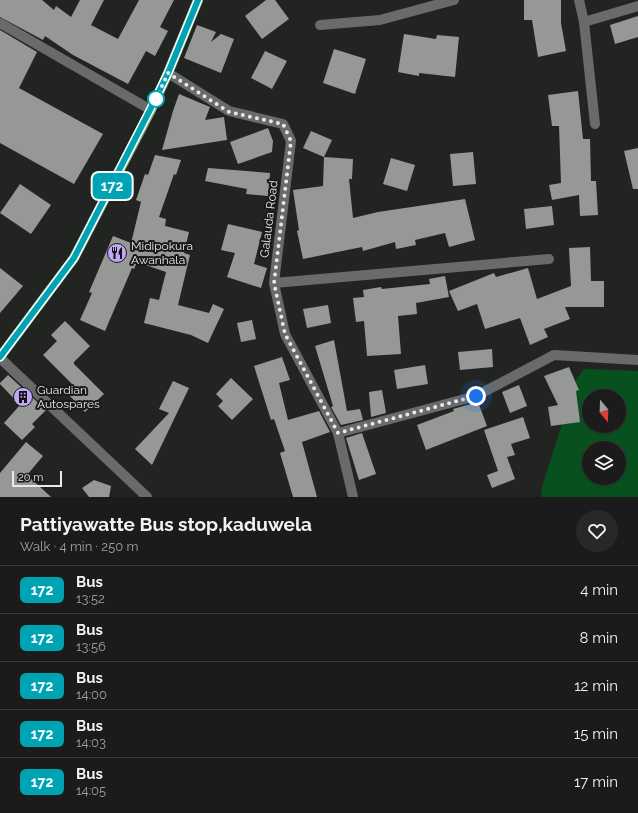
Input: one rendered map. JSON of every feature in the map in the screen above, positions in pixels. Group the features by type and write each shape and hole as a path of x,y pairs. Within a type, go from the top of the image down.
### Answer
{"main road":[{"path":"0,358 74,258 168,73 198,0"}],"street":[{"path":"320,25 380,20 454,0"},
{"path":"578,0 584,22 595,124"},
{"path":"584,22 638,6"},
{"path":"0,23 150,110"},
{"name":"Galauda Road","path":"168,73 229,112 283,124 291,141 274,283 285,334 338,433 353,497"},
{"path":"274,283 549,259"},
{"path":"338,433 476,396 554,355 638,360"},
{"path":"0,358 147,497"}],"green space":[{"path":"584,369 638,371 638,497 542,497 541,490 576,380"}],"building":[{"path":"0,0 42,0 54,10 56,6 71,17 80,0 104,0 91,25 118,39 139,0 174,0 160,27 168,31 155,56 146,51 128,84 73,55 45,36 43,40 0,17"},
{"path":"266,0 275,0 289,19 262,39 245,16"},
{"path":"524,0 561,0 561,23 566,51 538,57 532,20 524,20"},
{"path":"638,16 638,37 615,44 610,25"},
{"path":"197,25 216,32 211,42 221,34 234,39 221,73 184,58"},
{"path":"0,30 37,52 19,88 103,134 74,184 0,143"},
{"path":"404,34 436,39 437,35 459,37 455,77 419,73 419,76 398,72"},
{"path":"334,49 366,59 355,94 323,83"},
{"path":"265,51 287,61 272,89 251,78"},
{"path":"578,91 583,139 590,139 591,181 596,181 598,215 580,216 579,195 552,200 549,185 561,183 559,126 552,126 548,95"},
{"path":"179,94 210,107 205,120 224,117 227,140 162,150"},
{"path":"268,128 273,141 272,152 238,164 230,142"},
{"path":"311,131 332,140 324,157 303,148"},
{"path":"638,148 638,189 633,189 624,151"},
{"path":"473,152 476,184 453,186 450,154"},
{"path":"155,155 181,160 176,175 174,174 159,217 166,219 165,226 189,232 184,253 190,255 178,305 209,313 213,304 224,309 208,343 191,335 144,323 150,298 159,300 166,272 137,262 134,269 132,268 105,331 80,320 92,293 89,292 113,236 131,243 141,202 136,200 145,174 148,175"},
{"path":"324,157 353,159 352,179 349,179 353,218 378,212 465,199 475,240 449,247 445,233 415,240 416,245 396,249 395,242 363,251 362,247 303,259 297,231 299,230 293,190 323,186"},
{"path":"391,158 415,165 407,191 383,184"},
{"path":"208,168 270,173 268,196 246,194 247,189 205,181"},
{"path":"20,184 51,205 31,234 0,213"},
{"path":"552,206 554,225 526,229 524,209"},
{"path":"228,224 262,232 254,264 267,268 261,288 227,277 235,253 221,250"},
{"path":"590,247 591,281 604,281 604,307 565,307 570,319 544,329 548,337 530,345 520,318 485,329 477,304 458,311 449,291 494,273 496,277 528,268 537,299 571,286 569,248"},
{"path":"0,268 23,286 0,313"},
{"path":"445,276 449,297 416,303 417,314 398,316 401,354 367,356 364,321 356,322 353,298 364,297 363,290 381,287 382,289 430,284 429,279"},
{"path":"328,305 331,323 307,328 303,309"},
{"path":"252,320 256,339 241,342 237,323"},
{"path":"65,321 90,346 74,362 74,364 104,394 85,412 69,395 76,388 43,355 57,341 51,335"},
{"path":"334,340 347,411 360,409 363,420 341,425 331,407 333,406 315,346"},
{"path":"492,349 493,367 460,370 458,352"},
{"path":"282,357 290,380 279,383 288,420 319,411 330,432 302,442 317,497 293,497 280,453 285,451 274,419 271,420 254,366"},
{"path":"425,365 428,384 397,389 394,370"},
{"path":"569,367 579,390 576,391 580,422 551,426 548,407 558,405 544,376"},
{"path":"8,375 46,410 32,424 35,427 22,440 4,423 20,405 0,384"},
{"path":"231,378 253,399 232,420 218,406 223,401 216,394"},
{"path":"173,381 189,388 152,465 135,449 169,413 159,409"},
{"path":"519,385 527,406 510,413 502,392"},
{"path":"382,390 386,413 371,417 369,392"},
{"path":"478,402 487,426 426,450 417,425 454,411 453,409"},
{"path":"523,417 530,438 511,444 515,455 507,457 515,479 492,488 487,475 498,471 484,430"},
{"path":"362,433 376,474 359,480 346,438"},
{"path":"26,442 43,456 27,475 51,497 0,497 0,473"},
{"path":"94,480 111,486 109,497 89,497 82,488"}],"bus line":[{"name":"172","path":"0,357 74,258 168,73 198,0"}],"place":[{"name":"Midipokura Awanhala","path":"117,253"},
{"name":"Guardian Autospares","path":"23,397"}],"route":[{"path":"156,99 168,73 229,112 283,124 291,141 274,283 285,334 338,433 476,396"}]}
